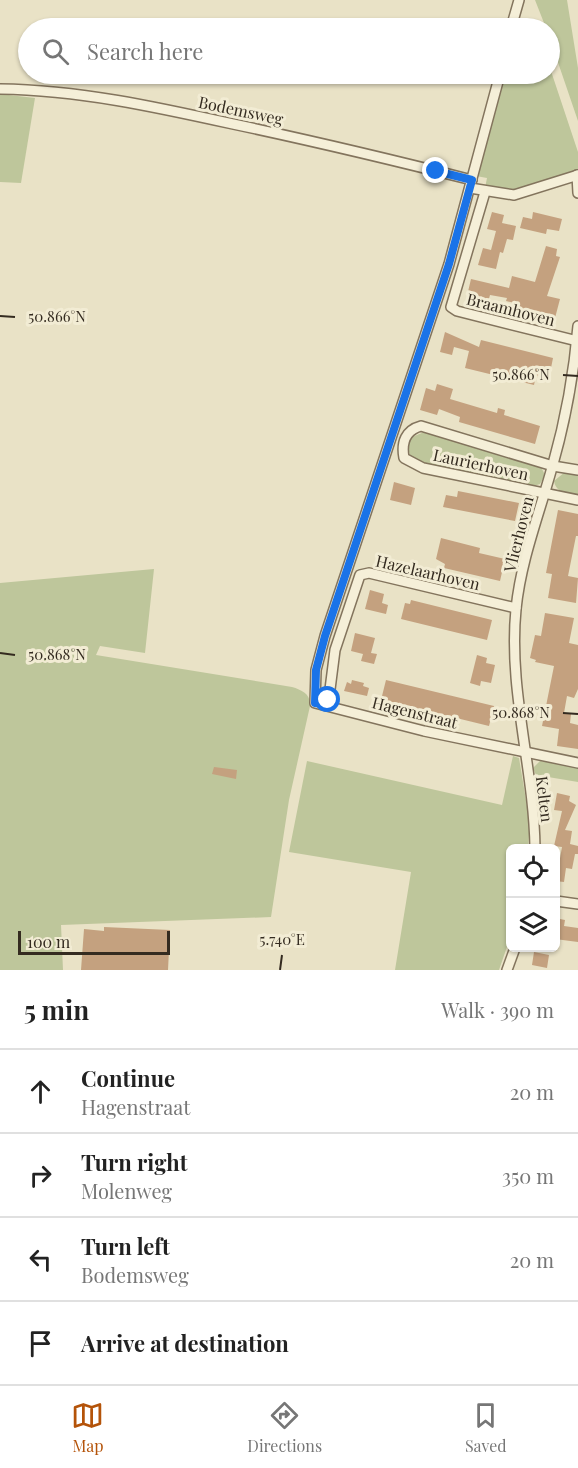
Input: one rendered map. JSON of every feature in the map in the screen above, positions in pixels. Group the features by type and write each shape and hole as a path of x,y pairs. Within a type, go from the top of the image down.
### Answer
{"street":[{"path":"514,18 519,0"},
{"path":"471,184 497,84"},
{"name":"Bodemsweg","path":"0,89 86,95 132,102 327,144 471,184 485,192 520,195 578,175"},
{"path":"578,175 578,193"},
{"name":"Hagenstraat","path":"471,184 445,274 327,629 314,689 315,703 524,753 578,763"},
{"name":"Braamhoven","path":"485,192 451,308 577,341"},
{"name":"Vlierhoven","path":"524,753 516,684 516,608 524,564 567,410 578,326"},
{"name":"Laurierhoven","path":"578,470 553,466 422,426 413,428 405,437 402,447 405,458 414,464 578,500"},
{"name":"Hazelaarhoven","path":"328,705 335,650 360,575 380,575 516,608"},
{"name":"Kelten","path":"524,753 534,818 535,844"},
{"path":"560,902 578,904"},
{"path":"507,970 514,952"}],"green space":[{"path":"535,0 567,0 578,68 578,121 560,68 560,18 542,18"},
{"path":"502,84 555,84 578,152 578,170 512,192 485,188 487,178 476,176"},
{"path":"0,94 35,98 21,183 0,182"},
{"path":"424,432 540,465 545,475 540,484 534,486 416,462 410,458 408,445 410,438"},
{"path":"565,472 578,475 578,495 563,492 555,485 554,481"},
{"path":"154,569 145,653 100,646 96,655 292,687 302,691 309,698 310,706 289,800 271,917 61,925 63,970 0,970 0,583"},
{"path":"513,756 519,758 530,824 528,844 506,844 506,950 499,970 395,970 411,872 289,852 307,761 502,805"},
{"path":"540,761 578,767 578,782 536,775 533,768"}],"building":[{"path":"492,212 504,215 502,223 516,226 513,240 507,239 503,253 500,252 496,269 478,265 483,248 491,250 496,231 487,229"},
{"path":"533,212 562,219 559,231 547,229 546,234 520,228 523,217 532,219"},
{"path":"546,246 557,249 556,256 560,257 547,296 560,299 555,318 513,308 515,303 506,301 507,298 490,295 488,302 467,296 471,279 509,288 512,276 535,282"},
{"path":"445,332 479,347 481,340 553,358 549,378 536,375 534,385 465,368 469,351 454,347 452,355 440,352"},
{"path":"437,384 453,389 450,399 497,413 498,408 505,410 504,415 540,426 535,444 459,422 460,417 439,409 437,415 420,410 426,388 435,391"},
{"path":"394,482 415,488 411,505 390,500"},
{"path":"458,491 519,503 515,521 443,507 446,495 457,497"},
{"path":"558,510 578,514 578,536 576,536 568,576 578,578 576,603 548,598 552,574 546,573"},
{"path":"441,538 480,548 479,553 505,559 500,581 444,568 445,564 436,559"},
{"path":"370,590 384,594 382,603 388,605 386,614 365,609"},
{"path":"411,600 492,620 487,640 401,619 405,603 410,604"},
{"path":"545,613 574,618 569,643 578,645 578,689 574,698 567,696 564,713 571,714 570,723 578,725 578,749 557,746 559,729 542,726 554,666 535,662 536,660 530,658 535,635 541,636"},
{"path":"355,633 375,638 371,653 377,654 374,664 361,661 363,654 351,651"},
{"path":"477,655 487,658 486,663 495,665 491,683 481,681 480,686 470,683"},
{"path":"352,680 364,683 363,686 369,688 367,696 344,691 347,682 351,684"},
{"path":"386,680 494,706 489,726 387,701 388,698 382,696"},
{"path":"214,767 237,770 236,779 212,774"},
{"path":"557,793 570,796 569,801 576,805 565,830 572,831 570,844 578,846 578,854 575,854 572,869 566,868 564,882 560,882 562,847 560,844 554,844 562,811 554,810"},
{"path":"560,919 565,920 564,926 578,928 578,942 560,940"},
{"path":"104,927 170,930 168,970 81,970 84,929 104,931"},
{"path":"534,952 549,955 547,968 532,965"}],"route":[{"path":"328,700 328,705 315,703 314,689 316,670 325,636 449,264 472,180 436,171"}]}
